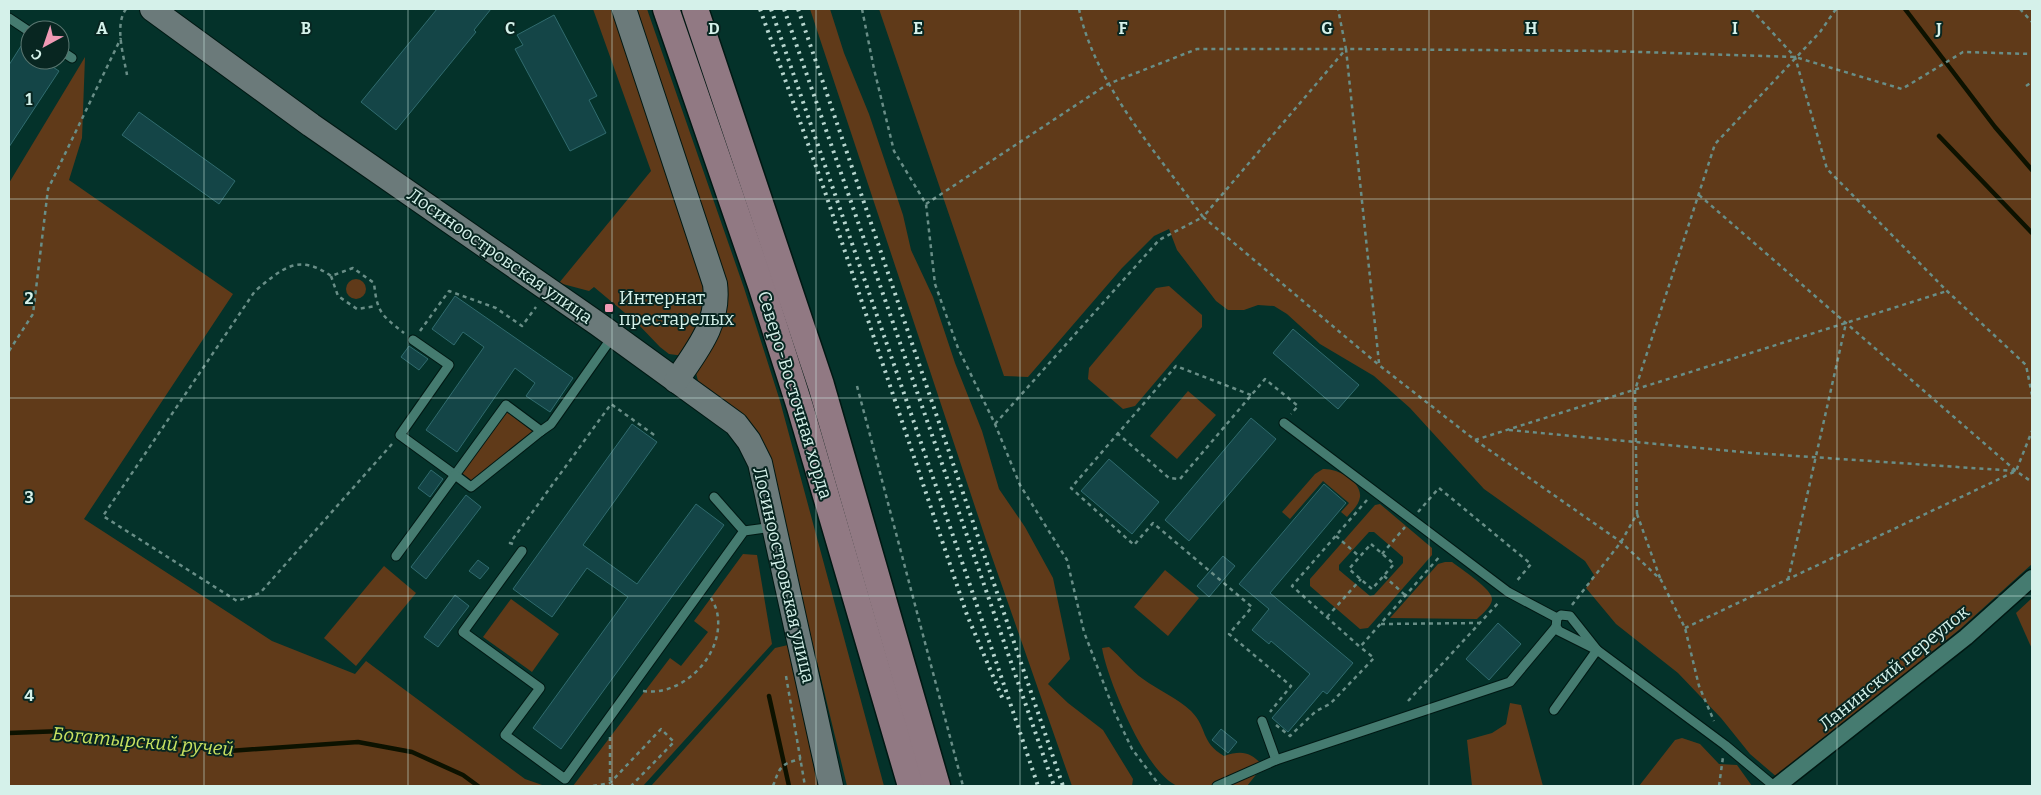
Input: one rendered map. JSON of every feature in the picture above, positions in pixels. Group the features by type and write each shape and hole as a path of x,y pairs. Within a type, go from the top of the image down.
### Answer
{"main road":[{"name":"Северо-Восточная хорда","path":"666,9 761,285 800,407 911,786"},
{"name":"Северо-Восточная хорда","path":"695,9 821,385 937,786"}],"street":[{"name":"Лосиноостровская улица","path":"152,9 311,126 613,335 736,424 749,441 760,463 831,786"},
{"path":"624,9 715,284 716,309 712,323 706,336 676,381"},
{"name":"Ланинский переулок","path":"1778,786 1966,637 2032,578"}],"lane":[{"path":"9,18 20,25"},
{"path":"413,340 449,365 400,435 471,487 551,424 613,335"},
{"path":"396,556 506,406 541,431"},
{"path":"1284,423 1508,592 1559,620"},
{"path":"714,497 744,531"},
{"path":"522,551 463,632 540,688 505,735 565,779 744,531 775,526"},
{"path":"1217,786 1276,760 1510,682 1559,620 1570,616 1597,650"},
{"path":"1559,620 1559,631 1597,650 1725,746 1774,786"},
{"path":"1554,710 1597,650"},
{"path":"1264,718 1276,760"}],"path":[{"path":"126,9 122,14 121,38 127,76"},
{"path":"862,9 894,151 926,204 934,284 958,348 995,424 1020,485 1067,560 1084,632 1115,713 1132,749 1160,786"},
{"path":"1079,9 1083,27 1108,84 1203,217 1380,365 1475,440 1621,542 1661,580"},
{"path":"1338,9 1346,49 1380,365"},
{"path":"1751,9 1795,57 1827,169 1947,291 2026,365 2032,395"},
{"path":"1719,786 1725,746 1699,686 1685,628 1661,580 1637,514 1635,390 1715,144 1820,32 1836,9"},
{"path":"2020,9 2032,22"},
{"path":"9,351 33,314 48,189 121,38"},
{"path":"926,204 1108,84 1197,49 1610,51 1795,57 1902,89 1963,52 2032,54"},
{"path":"995,424 1159,240 1203,217 1346,49"},
{"path":"2026,86 2032,82"},
{"path":"1698,195 2016,472 2032,482"},
{"path":"376,306 357,309 338,296 331,276 318,267 302,263 281,269 255,291 103,516 237,601 260,593 400,435"},
{"path":"331,276 353,268 374,283 376,306 388,321 413,340 448,291 496,308 522,326 536,307"},
{"path":"1475,440 1947,291"},
{"path":"1788,580 1846,323"},
{"path":"1251,395 1176,366 1070,488 1134,545 1154,523 1252,607 1230,634 1291,686 1264,718 1290,736 1316,711 1330,704 1374,658 1292,586 1375,492"},
{"path":"1118,433 1169,478 1180,479 1265,379 1298,406 1284,423"},
{"path":"857,386 963,786"},
{"path":"522,551 510,542 611,404 657,437"},
{"path":"1509,430 1815,458 2016,472"},
{"path":"1685,628 2016,472 2032,431"},
{"path":"1382,554 1439,488 1531,564 1508,592 1408,701"},
{"path":"1559,620 1621,542 1637,514"},
{"path":"1336,536 1360,557"},
{"path":"1371,544 1394,564 1372,589 1349,568 1360,557 1371,544"},
{"path":"1360,647 1448,546"},
{"path":"1384,576 1406,596"},
{"path":"1327,617 1361,578"},
{"path":"630,690 649,692 672,688 692,676 708,658 716,636 717,612 706,585"},
{"path":"1380,624 1480,623"},
{"path":"609,717 610,783"},
{"path":"592,786 610,783 661,728 674,742 631,786"},
{"path":"773,786 780,768 785,763 801,759"},
{"path":"610,783 614,786"}],"shaded area":[{"path":"593,9 621,9 712,297 684,356 669,354 637,323 594,287 589,291 559,283 651,171"},
{"path":"629,9 647,9 744,288 780,401 884,786 847,786 769,463 698,381 695,369 716,325"},
{"path":"810,9 830,9 844,53 869,114 903,215 911,250 933,297 955,363 982,431 999,489 1025,527 1053,578 1070,659 1048,684 1068,703 1103,730 1133,779 1132,786 1072,786 986,540"},
{"path":"879,9 2032,9 2032,564 1960,629 1778,778 1750,754 1721,718 1678,673 1616,624 1586,588 1594,575 1585,561 1484,489 1410,408 1374,376 1320,344 1287,314 1274,306 1258,305 1244,310 1228,310 1216,301 1177,250 1169,229 1154,236 1122,268 1028,377 1004,376"},
{"path":"85,57 82,138 69,180 233,294 84,519 272,641 355,674 366,661 525,779 545,786 9,786 9,183"},
{"path":"352,279 360,279 366,285 366,293 360,299 352,299 346,293 346,285"},
{"path":"1169,286 1202,315 1202,327 1135,406 1123,409 1088,379 1089,368 1156,288"},
{"path":"1188,391 1216,415 1177,459 1150,436"},
{"path":"507,412 533,431 472,481 462,473"},
{"path":"1323,469 1341,473 1353,481 1360,491 1357,505 1347,517 1341,512 1349,503 1323,481 1290,519 1282,512 1315,474"},
{"path":"1380,504 1432,548 1432,555 1368,628 1360,629 1310,586 1310,579 1375,505","holes":["1369,532 1374,532 1403,557 1403,563 1374,595 1370,596 1339,570 1339,565"]},
{"path":"743,554 757,555 772,644 643,786 573,786 670,658 681,666 708,632 694,621"},
{"path":"1452,562 1488,591 1492,600 1484,613 1477,619 1390,618 1438,564"},
{"path":"384,566 416,593 356,666 324,638"},
{"path":"1165,570 1199,598 1168,636 1134,607"},
{"path":"2032,598 2032,649 2016,613"},
{"path":"511,599 559,634 532,672 483,637"},
{"path":"788,645 818,786 651,786 775,648"},
{"path":"1109,647 1138,675 1191,711 1200,723 1207,740 1216,751 1224,756 1236,753 1246,754 1259,761 1263,766 1247,786 1183,787 1166,778 1154,765 1142,746 1120,703 1105,662 1102,648"},
{"path":"1510,703 1521,705 1543,786 1472,786 1467,740 1492,733 1506,724"},
{"path":"1682,738 1700,744 1719,764 1737,765 1752,786 1639,786 1675,740"}],"building":[{"path":"437,9 491,9 474,30 476,32 396,130 361,102"},
{"path":"554,15 597,96 589,100 606,133 570,151 515,49 523,45 517,35"},
{"path":"20,48 20,70 59,71 9,147 9,65"},
{"path":"139,112 235,181 219,204 122,135"},
{"path":"455,296 573,378 550,412 526,396 535,383 515,368 457,452 426,430 484,347 463,332 454,345 432,329"},
{"path":"1293,329 1359,385 1338,409 1273,353"},
{"path":"409,346 428,359 419,370 401,357"},
{"path":"1251,418 1276,439 1189,541 1165,520"},
{"path":"632,424 657,442 583,545 637,584 696,504 724,525 561,749 533,728 628,597 587,568 552,617 513,589"},
{"path":"1109,459 1159,502 1132,534 1081,491"},
{"path":"431,470 443,479 430,497 418,488"},
{"path":"1324,484 1346,503 1270,593 1353,663 1327,694 1323,691 1288,732 1272,718 1310,674 1271,641 1269,644 1252,630 1269,609 1239,584"},
{"path":"466,495 481,507 426,579 411,567"},
{"path":"1223,556 1235,566 1209,597 1197,586"},
{"path":"478,560 489,568 480,579 469,571"},
{"path":"455,595 469,606 438,647 424,637"},
{"path":"1498,623 1521,644 1489,680 1466,659"},
{"path":"1221,729 1237,742 1228,753 1212,740"}],"waterway":[{"path":"1905,9 1995,127 2032,170"},
{"path":"1939,136 2032,233"},
{"path":"769,696 789,786"},
{"name":"Богатырский ручей","path":"9,733 63,731 229,751 358,742 412,752 463,775 478,786"}],"railway":[{"path":"760,9 824,189 967,615 1004,702"},
{"path":"771,9 1038,786"},
{"path":"784,9 1054,786"},
{"path":"798,9 1063,786"}],"place":[{"name":"Интернат престарелых","path":"609,308"}]}
